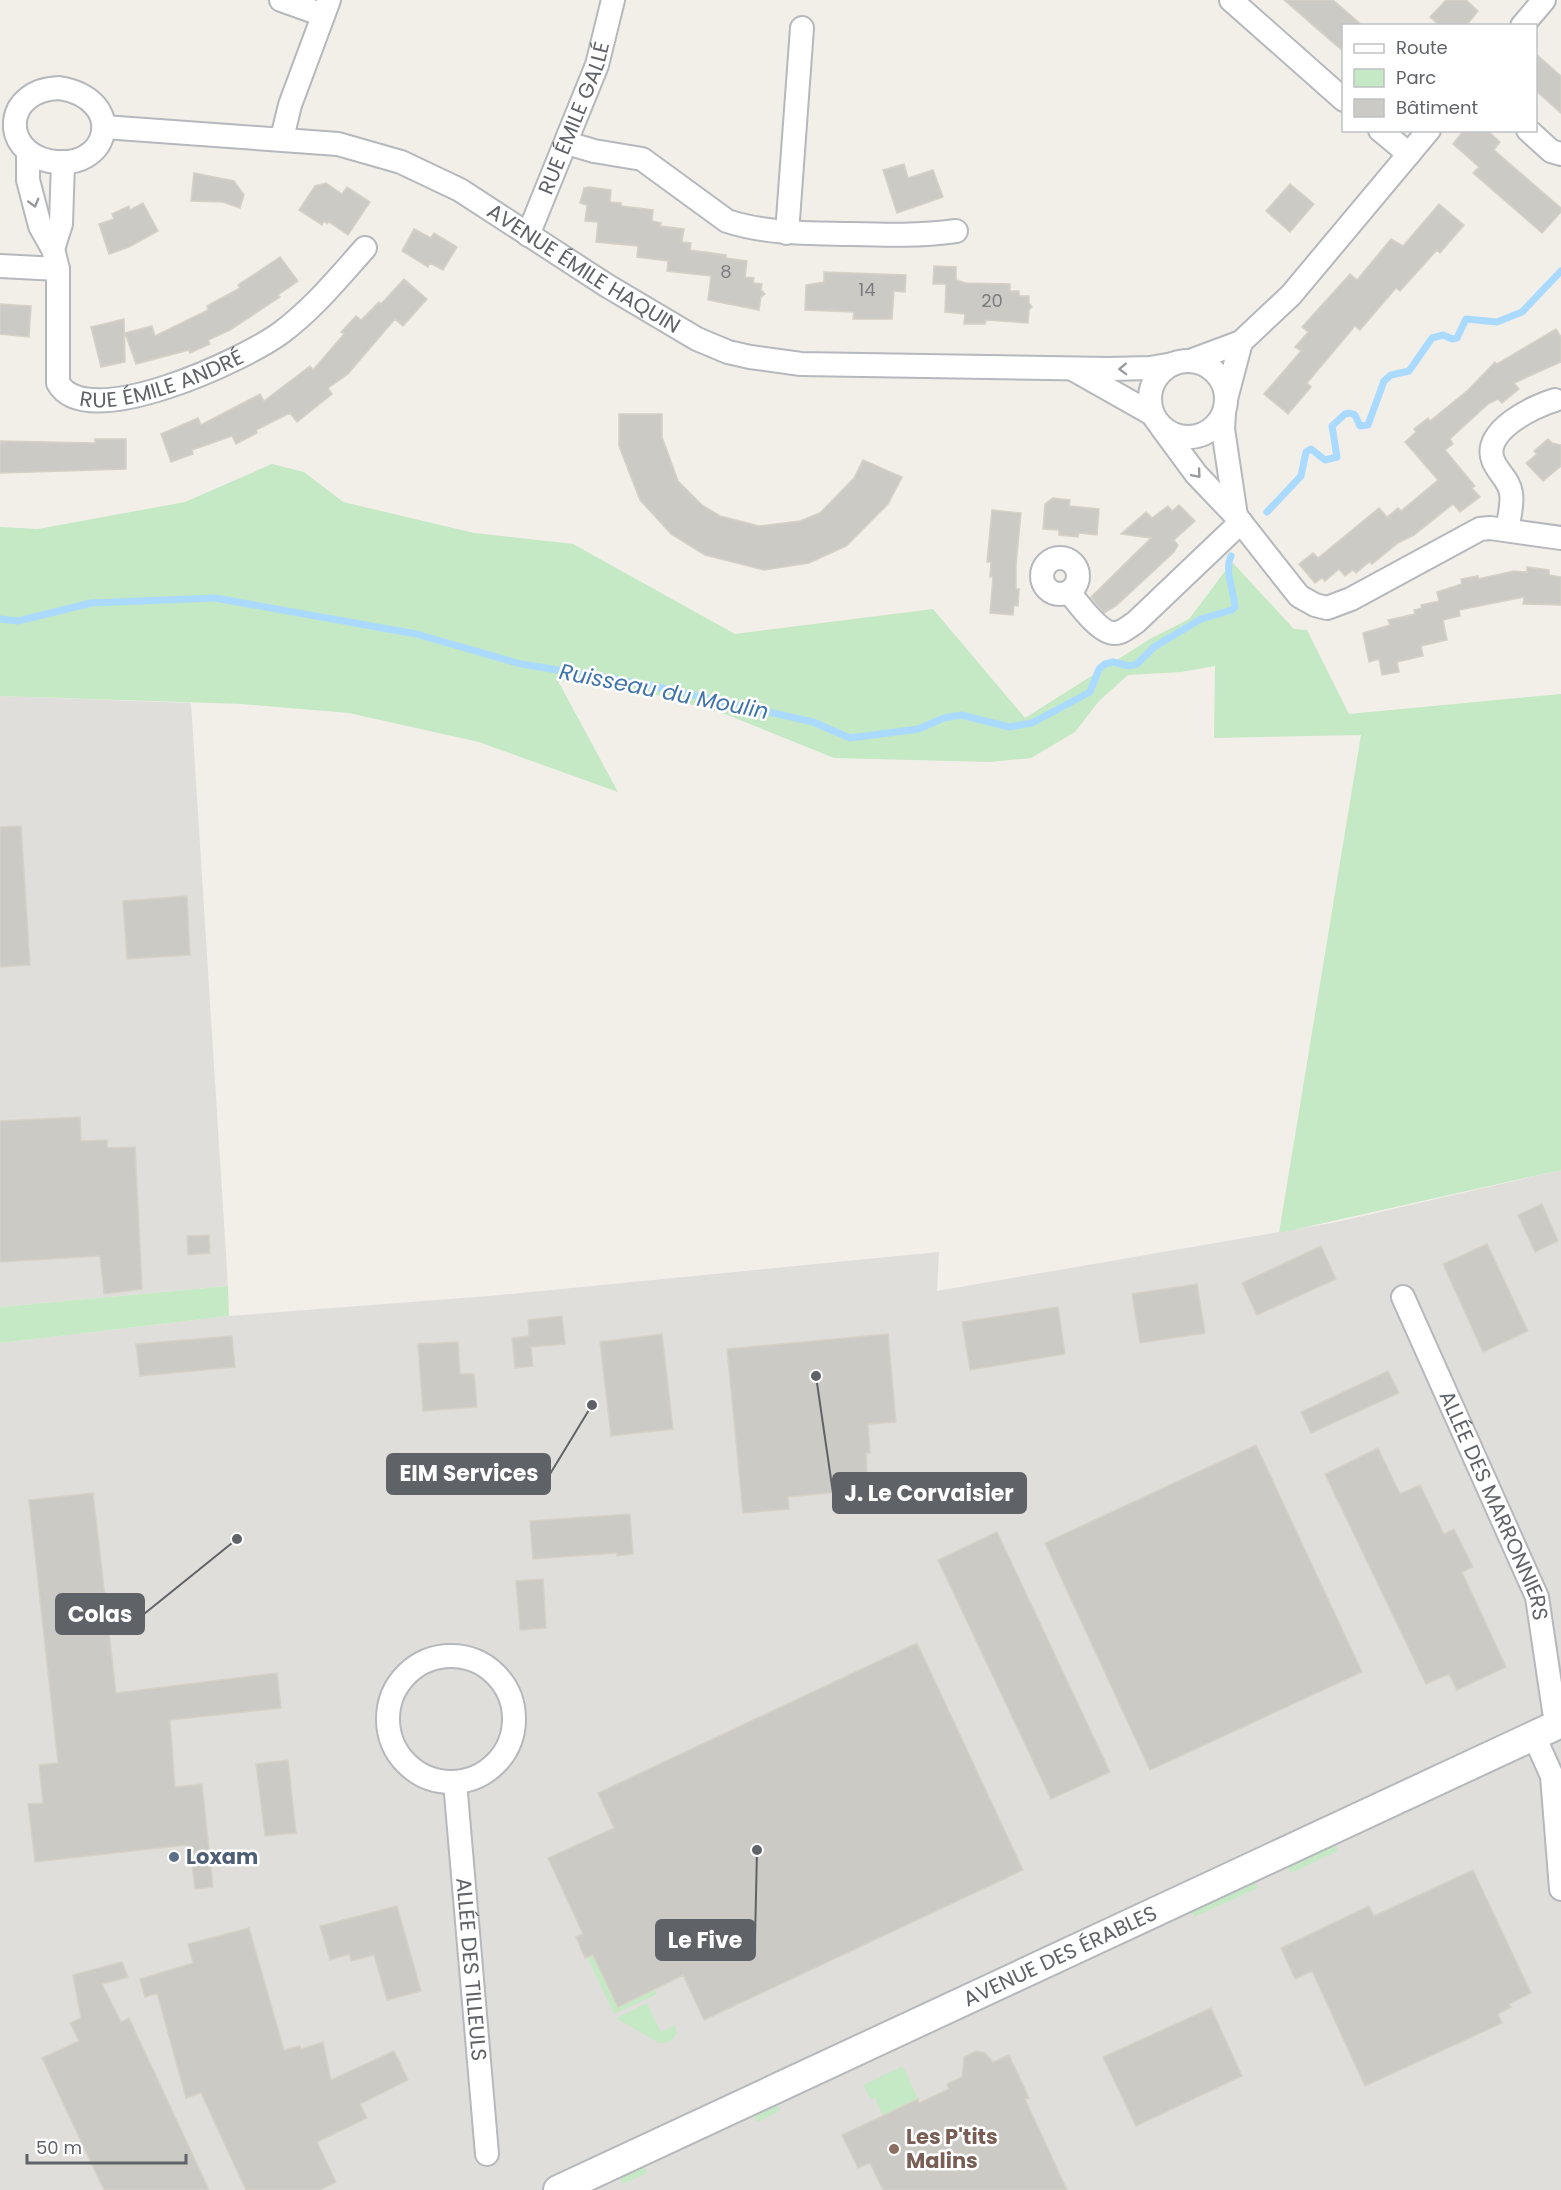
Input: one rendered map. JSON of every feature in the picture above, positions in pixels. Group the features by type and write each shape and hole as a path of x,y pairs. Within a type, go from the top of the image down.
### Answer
{"street":[{"path":"281,0 326,8 290,105 282,138"},
{"name":"RUE ÉMILE GALLÉ","path":"528,235 597,65 613,0"},
{"path":"1231,0 1342,98"},
{"path":"1523,24 1544,0"},
{"path":"786,233 802,28"},
{"path":"59,88 76,91 92,101 102,112 104,127 99,144 88,154 63,162 49,161 28,153 17,144 5,122 13,110 30,94 40,90 59,88"},
{"name":"AVENUE ÉMILE HAQUIN","path":"104,127 282,138 338,144 401,162 460,190 528,235 697,339 728,352 801,364 1072,369 1150,368 1181,362 1241,342"},
{"path":"1382,132 1409,154"},
{"path":"1157,421 1178,436 1197,437 1218,424 1225,406 1241,342 1291,295 1427,132"},
{"path":"1530,132 1551,151 1561,154"},
{"path":"567,142 594,151 642,159 727,221 786,233 922,236 956,231"},
{"name":"RUE ÉMILE ANDRÉ","path":"28,153 28,180 40,226 56,259"},
{"name":"RUE ÉMILE ANDRÉ","path":"63,162 62,224 56,259 58,383 69,396 88,402 174,385 258,348 306,312 365,248"},
{"path":"0,267 56,259"},
{"path":"1238,519 1223,429 1225,406 1220,377 1211,369 1181,362 1155,379 1150,390 1157,421 1196,474 1238,519 1299,596 1314,605 1327,608 1351,599 1480,529 1507,530 1561,538"},
{"name":"AVENUE ÉMILE HAQUIN","path":"1072,369 1157,421"},
{"path":"1507,530 1512,496 1505,476 1493,460 1492,452 1497,435 1532,408 1559,403"},
{"path":"1069,592 1104,631 1113,633 1121,631 1136,622 1238,519"},
{"name":"ALLÉE DES MARRONNIERS","path":"1402,1297 1536,1597 1554,1711 1560,1723"},
{"path":"451,1656 470,1659 496,1674 505,1686 514,1711 512,1737 499,1760 483,1773 455,1782 429,1779 408,1765 398,1754 388,1727 391,1700 405,1676 425,1661 451,1656"},
{"name":"AVENUE DES ÉRABLES","path":"558,2190 1560,1723"},
{"path":"1534,1736 1552,1776 1561,1889"},
{"name":"ALLÉE DES TILLEULS","path":"455,1782 487,2154"}],"shaded area":[{"path":"0,696 191,703 228,1286 0,1307"},
{"path":"1561,1170 1561,2190 0,2190 0,1343 229,1316 489,1296 939,1252 937,1291 1337,1222"}],"green space":[{"path":"272,464 304,472 343,502 474,533 573,544 735,634 933,609 1025,718 1150,639 1189,619 1232,562 1294,629 1307,630 1349,714 1561,694 1561,1170 1279,1233 1361,735 1214,738 1215,666 1181,672 1128,675 1099,701 1075,732 1031,758 990,762 834,758 725,714 635,689 558,681 618,792 479,742 349,713 242,704 0,696 0,527 38,529 185,502"},
{"path":"228,1286 229,1316 0,1343 0,1307"},
{"path":"1333,1841 1338,1851 1291,1873 1286,1863"},
{"path":"1254,1878 1258,1888 1194,1917 1190,1908"},
{"path":"593,1955 618,2007 654,1990 657,1994 614,2014 587,1957"},
{"path":"647,2003 661,2032 675,2025 677,2033 670,2042 659,2043 616,2018"},
{"path":"901,2067 904,2068 918,2099 883,2116 875,2098 871,2100 863,2085"},
{"path":"775,2101 780,2111 757,2122 752,2112"},
{"path":"642,2163 647,2173 623,2184 618,2174"}],"building":[{"path":"1284,0 1333,0 1361,24 1342,24 1342,50"},
{"path":"1446,0 1466,0 1478,11 1468,24 1438,24 1430,17"},
{"path":"1537,55 1561,76 1561,113 1537,92"},
{"path":"1462,132 1489,132 1500,142 1494,150 1561,208 1561,212 1542,233 1473,173 1479,167 1453,144"},
{"path":"904,164 908,178 933,170 943,197 897,213 883,170"},
{"path":"194,173 234,181 244,195 240,208 223,202 191,201"},
{"path":"326,183 342,194 347,187 370,202 348,235 329,222 327,224 324,221 322,225 299,210 315,186"},
{"path":"1290,184 1314,204 1290,232 1266,211"},
{"path":"584,188 611,190 610,202 621,203 621,206 653,210 652,221 661,223 660,226 684,229 682,242 691,243 690,250 726,255 726,258 747,261 745,277 754,278 753,283 762,284 761,290 765,294 761,297 759,310 708,300 711,276 667,271 668,261 637,257 638,246 596,242 598,222 585,221 587,205 580,203"},
{"path":"143,203 158,231 129,247 109,254 99,224 114,219 112,214 129,206 130,210"},
{"path":"1439,204 1464,225 1440,253 1437,250 1400,291 1396,288 1360,330 1355,326 1307,383 1311,387 1288,414 1264,394 1301,351 1295,347 1308,332 1302,327 1350,274 1357,280 1391,239 1403,246"},
{"path":"414,229 431,238 434,233 457,247 443,270 430,263 428,267 402,251"},
{"path":"280,257 298,281 278,295 280,297 230,330 208,340 210,344 190,353 189,350 136,364 125,333 152,326 155,336 208,310 207,306 240,288 238,285"},
{"path":"934,266 956,267 956,280 966,283 1010,284 1010,291 1019,291 1019,296 1029,296 1029,303 1032,307 1029,310 1028,323 986,320 985,324 964,324 965,314 945,312 946,284 933,284"},
{"path":"824,272 906,275 905,292 894,291 892,319 853,319 854,312 805,310 806,285 824,282"},
{"path":"404,279 427,299 403,326 395,319 348,374 328,388 332,394 297,422 290,413 256,430 257,433 236,444 232,436 192,450 193,454 171,462 161,434 198,418 201,425 260,394 264,401 310,366 313,370 344,334 341,332 356,316 361,320 379,302 381,304"},
{"path":"0,304 31,306 29,337 0,334"},
{"path":"124,319 125,362 101,367 91,327"},
{"path":"1556,329 1561,337 1561,362 1514,383 1519,389 1502,403 1498,399 1488,404 1450,439 1453,444 1445,450 1475,486 1472,488 1480,497 1460,512 1453,504 1414,535 1398,543 1372,564 1369,562 1356,573 1353,570 1345,576 1339,569 1325,581 1322,578 1315,583 1299,564 1313,553 1318,558 1379,508 1387,517 1398,508 1401,511 1438,480 1405,442 1416,432 1414,429 1428,418 1430,421 1468,390 1495,362 1497,364"},
{"path":"619,414 662,414 662,437 678,481 702,505 720,516 759,526 800,521 820,513 854,478 863,460 902,477 888,504 846,546 809,563 764,570 705,555 671,534 640,500 619,446"},
{"path":"95,439 126,439 126,469 0,473 0,441 95,443"},
{"path":"1548,439 1552,443 1561,445 1561,466 1543,481 1526,463 1537,454 1534,451"},
{"path":"1053,498 1070,500 1069,506 1099,509 1097,535 1079,533 1078,537 1059,535 1059,530 1043,529 1045,504"},
{"path":"1179,505 1195,521 1174,540 1178,545 1174,552 1116,606 1104,613 1091,597 1151,538 1121,534 1146,512 1152,518 1168,506 1172,511"},
{"path":"992,510 1021,513 1016,565 1016,589 1019,589 1018,606 1014,605 1013,615 990,613 993,577 990,577 991,562 987,562"},
{"path":"1527,567 1549,570 1549,575 1561,577 1561,605 1523,604 1524,597 1459,610 1460,616 1443,620 1447,640 1421,646 1423,656 1397,662 1399,672 1382,675 1379,659 1369,662 1363,633 1390,625 1388,620 1415,614 1414,610 1422,608 1421,605 1439,601 1437,592 1462,584 1461,579 1478,576 1478,579 1514,571 1527,572"},
{"path":"21,826 30,965 0,967 0,827"},
{"path":"187,896 190,955 127,959 123,901"},
{"path":"80,1117 81,1141 107,1140 107,1148 135,1147 142,1289 104,1294 100,1256 0,1262 0,1121"},
{"path":"1542,1204 1558,1241 1535,1252 1518,1215"},
{"path":"209,1235 210,1253 188,1255 187,1236"},
{"path":"1487,1244 1528,1331 1483,1352 1443,1264"},
{"path":"1321,1246 1336,1279 1257,1315 1242,1283"},
{"path":"1197,1284 1205,1333 1140,1343 1132,1294"},
{"path":"1058,1307 1065,1354 970,1370 962,1322"},
{"path":"562,1316 565,1344 531,1347 533,1366 515,1368 512,1338 529,1336 528,1320"},
{"path":"662,1334 673,1429 611,1436 600,1342"},
{"path":"888,1334 896,1422 868,1424 870,1453 866,1453 867,1475 836,1477 837,1492 788,1497 789,1509 743,1513 727,1349"},
{"path":"232,1336 235,1367 140,1376 136,1344"},
{"path":"458,1342 460,1374 474,1374 477,1407 423,1411 418,1344"},
{"path":"1388,1371 1399,1393 1311,1433 1301,1412"},
{"path":"1256,1445 1362,1672 1150,1770 1045,1543"},
{"path":"1378,1448 1400,1494 1420,1485 1444,1534 1454,1529 1473,1567 1462,1572 1506,1667 1457,1690 1449,1674 1426,1684 1325,1474"},
{"path":"93,1493 116,1693 277,1673 281,1708 170,1720 175,1787 202,1784 213,1887 195,1889 191,1857 187,1858 186,1845 35,1862 28,1804 43,1803 39,1765 58,1763 29,1500"},
{"path":"630,1514 633,1554 533,1559 530,1521"},
{"path":"997,1532 1110,1772 1051,1799 938,1560"},
{"path":"543,1579 546,1628 520,1630 516,1581"},
{"path":"917,1643 1023,1870 704,2020 683,1975 618,2007 593,1955 585,1958 576,1937 583,1934 548,1858 614,1828 598,1793"},
{"path":"288,1760 296,1833 265,1836 256,1764"},
{"path":"1473,1870 1531,1993 1509,2004 1511,2007 1498,2014 1502,2023 1365,2086 1312,1971 1295,1979 1281,1948 1369,1906 1374,1916"},
{"path":"397,1906 421,1991 387,2000 374,1955 351,1961 349,1954 330,1960 320,1926"},
{"path":"249,1928 284,2050 300,2046 301,2049 323,2042 331,2080 394,2051 408,2080 360,2104 367,2118 317,2142 336,2182 320,2190 246,2190 201,2093 186,2098 157,1993 145,1997 140,1979 193,1963 188,1944"},
{"path":"122,1962 128,1977 102,1984 121,2022 129,2018 209,2190 104,2190 42,2058 79,2041 70,2023 81,2018 73,1975"},
{"path":"1211,2008 1242,2076 1136,2126 1103,2057"},
{"path":"976,2051 985,2053 993,2062 1009,2055 1029,2098 1025,2099 1067,2190 883,2190 870,2163 858,2168 842,2135 918,2099 919,2103 949,2089 947,2084 962,2077 964,2057"}],"waterway":[{"name":"Ruisseau du Moulin","path":"1267,512 1301,476 1306,452 1311,449 1325,460 1337,457 1332,426 1345,414 1355,415 1360,426 1368,425 1384,381 1391,375 1409,371 1432,338 1443,335 1452,339 1457,338 1466,319 1497,322 1522,312 1561,271"},
{"name":"Ruisseau du Moulin","path":"0,619 18,621 91,603 215,598 416,634 521,664 644,684 813,722 850,738 918,729 944,718 961,715 1009,727 1032,723 1090,692 1099,669 1105,664 1113,662 1130,666 1137,664 1154,647 1201,619 1232,610 1235,607 1229,574 1231,556"}],"place":[{"name":"J. Le Corvaisier","path":"816,1376"},
{"name":"EIM Services","path":"592,1405"},
{"name":"Colas","path":"237,1539"},
{"name":"Le Five","path":"757,1850"},
{"name":"Loxam","path":"174,1857"},
{"name":"Les P'tits Malins","path":"894,2149"}]}
